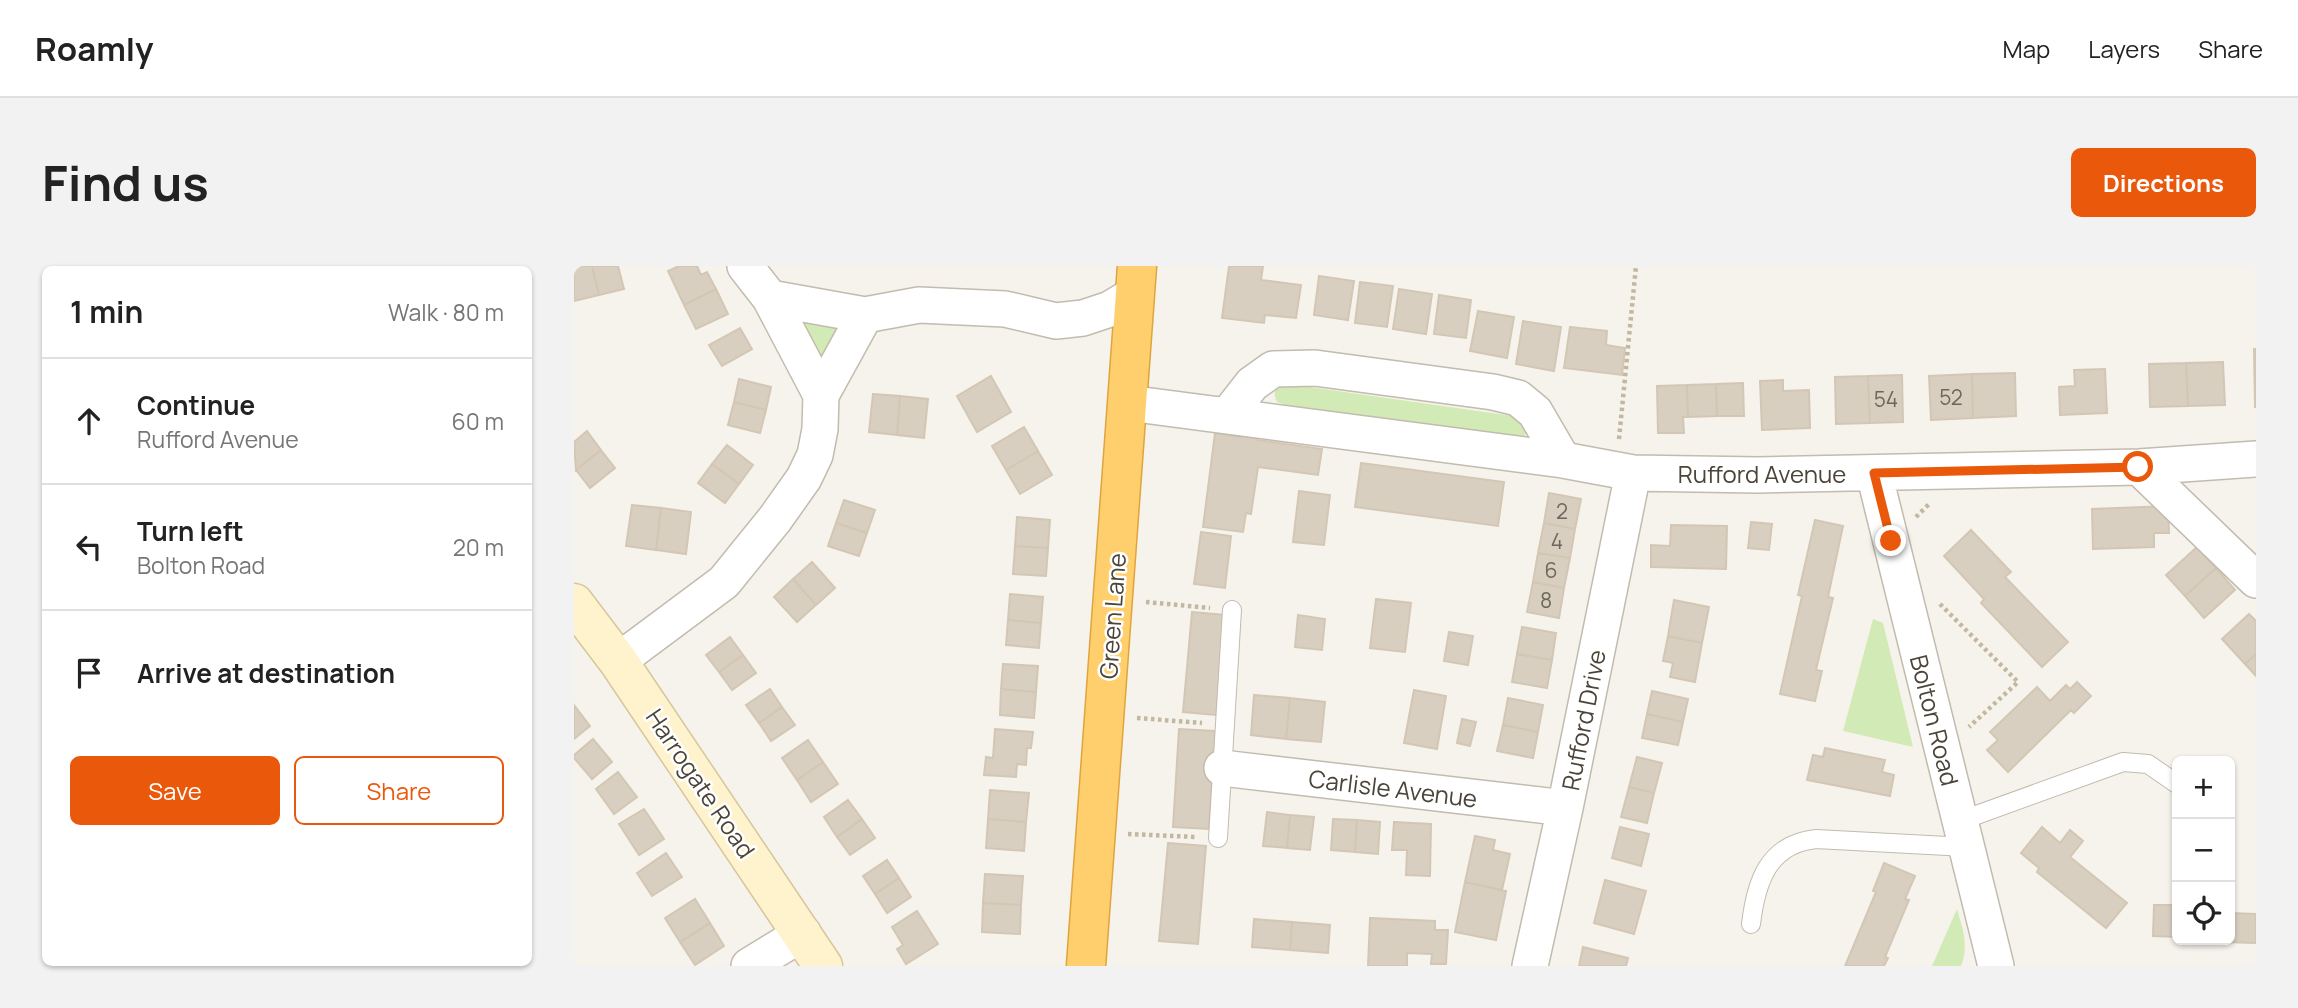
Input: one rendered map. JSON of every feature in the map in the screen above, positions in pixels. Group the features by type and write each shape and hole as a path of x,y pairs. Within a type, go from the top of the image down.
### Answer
{"highway":[{"name":"Green Lane","path":"1086,966 1136,280"}],"main road":[{"name":"Harrogate Road","path":"574,603 618,661 823,966"}],"street":[{"path":"744,266 770,298 821,395"},
{"path":"770,298 865,314 919,305 1005,309 1056,321 1083,318 1110,309 1136,280"},
{"path":"618,661 724,582 775,519 804,478 815,455 820,429 821,395 865,314"},
{"path":"1227,416 1252,384 1273,369 1315,368 1493,392 1518,398 1535,412 1563,460"},
{"name":"Rufford Avenue","path":"1128,403 1563,460 1625,471 1758,475 1874,473 2138,467 2256,459"},
{"path":"2138,467 2256,580"},
{"name":"Rufford Drive","path":"1530,966 1565,808 1625,471"},
{"name":"Bolton Road","path":"1874,473 1996,966"},
{"name":"Carlisle Avenue","path":"1222,768 1565,808"},
{"path":"749,966 803,933"}],"lane":[{"path":"1218,838 1232,610"},
{"path":"1751,924 1760,881 1771,861 1799,841 1963,834 2123,762 2148,764 2172,781"}],"path":[{"path":"1625,471 1636,266"},
{"path":"1933,597 2018,682 1943,752"},
{"path":"1114,598 1232,610"},
{"path":"1105,716 1224,725"},
{"path":"1097,832 1218,838"}],"green space":[{"path":"801,321 838,327 821,361"},
{"path":"1281,383 1520,417 1530,429 1524,436 1517,436 1286,405 1277,402 1275,396"},
{"path":"1873,619 1883,623 1913,747 1843,731"},
{"path":"1957,909 1965,944 1961,966 1932,966"}],"building":[{"path":"574,266 592,266 599,295 574,301"},
{"path":"592,266 618,266 624,289 599,295"},
{"path":"679,266 697,266 701,275 707,272 716,289 684,305 668,271"},
{"path":"1229,266 1263,266 1261,280 1301,285 1296,318 1265,315 1264,323 1222,318"},
{"path":"1319,276 1354,281 1348,320 1314,315"},
{"path":"1360,282 1393,286 1387,327 1355,323"},
{"path":"716,289 728,314 696,329 684,305"},
{"path":"1399,289 1432,294 1426,334 1393,329"},
{"path":"1439,295 1471,300 1466,338 1434,334"},
{"path":"1478,311 1514,317 1507,358 1470,351"},
{"path":"1523,321 1561,327 1554,371 1516,364"},
{"path":"1570,327 1607,331 1606,345 1625,348 1622,375 1564,368"},
{"path":"740,328 752,349 722,366 709,345"},
{"path":"2256,349 2256,407 2255,407"},
{"path":"2223,362 2225,405 2188,406 2186,363"},
{"path":"2186,363 2188,406 2150,407 2149,364"},
{"path":"2105,369 2107,413 2060,415 2059,387 2075,386 2074,370"},
{"path":"2015,373 2016,416 1973,418 1972,374"},
{"path":"1972,374 1973,418 1931,420 1929,376"},
{"path":"1902,375 1903,422 1870,423 1868,376"},
{"path":"991,376 1011,412 977,432 957,396"},
{"path":"1868,376 1870,423 1836,424 1835,377"},
{"path":"739,379 771,387 766,410 734,402"},
{"path":"1783,380 1783,391 1809,390 1810,428 1762,430 1760,381"},
{"path":"1743,383 1744,416 1717,416 1716,384"},
{"path":"1716,384 1717,416 1688,417 1687,385"},
{"path":"1687,385 1688,417 1683,417 1684,433 1658,433 1657,386"},
{"path":"873,394 900,396 897,435 869,432"},
{"path":"900,396 928,399 924,438 897,435"},
{"path":"734,402 766,410 760,433 728,425"},
{"path":"1024,427 1038,451 1006,470 992,446"},
{"path":"587,431 601,450 576,470 574,442"},
{"path":"1215,433 1241,437 1241,433 1258,435 1257,440 1322,449 1318,475 1258,467 1251,514 1246,513 1243,532 1203,527"},
{"path":"727,445 753,465 739,484 712,464"},
{"path":"601,450 615,468 590,488 576,470"},
{"path":"1038,451 1052,475 1020,494 1006,470"},
{"path":"1361,463 1504,482 1498,526 1355,507"},
{"path":"712,464 739,484 725,503 698,483"},
{"path":"1299,491 1330,495 1324,545 1293,542"},
{"path":"1549,493 1581,499 1575,529 1544,523"},
{"path":"844,500 875,510 867,533 836,523"},
{"path":"632,505 661,508 656,550 626,546"},
{"path":"2168,506 2169,533 2154,533 2154,547 2093,549 2092,509"},
{"path":"661,508 691,512 686,554 656,550"},
{"path":"1017,517 1050,520 1048,548 1015,546"},
{"path":"1815,520 1843,526 1828,597 1833,598 1816,670 1822,671 1815,701 1780,694 1802,596 1798,595"},
{"path":"1751,522 1772,524 1769,550 1748,548"},
{"path":"836,523 867,533 859,556 828,546"},
{"path":"1544,523 1575,529 1570,558 1538,553"},
{"path":"1671,525 1727,526 1726,569 1651,567 1651,545 1670,546"},
{"path":"1971,530 2011,572 2005,577 2068,642 2042,667 1981,603 1984,599 1944,556"},
{"path":"1201,532 1231,536 1225,588 1194,584"},
{"path":"1015,546 1048,548 1046,576 1013,574"},
{"path":"2197,547 2216,568 2185,596 2166,575"},
{"path":"1538,553 1570,558 1564,588 1533,582"},
{"path":"812,562 835,588 816,605 793,579"},
{"path":"2216,568 2235,590 2204,618 2185,596"},
{"path":"793,579 816,605 797,622 774,597"},
{"path":"1533,582 1564,588 1559,618 1527,612"},
{"path":"1010,594 1043,597 1041,623 1008,620"},
{"path":"1376,599 1411,603 1405,652 1370,648"},
{"path":"1674,600 1709,607 1702,643 1668,636"},
{"path":"1192,612 1225,615 1216,715 1183,712"},
{"path":"2249,614 2256,621 2256,654 2245,664 2222,639"},
{"path":"1298,615 1325,619 1322,650 1295,647"},
{"path":"1008,620 1041,623 1039,648 1006,645"},
{"path":"1522,627 1556,633 1552,660 1517,654"},
{"path":"1449,632 1473,636 1468,665 1444,661"},
{"path":"1668,636 1702,643 1695,682 1670,677 1673,663 1663,661"},
{"path":"730,637 743,655 719,672 706,655"},
{"path":"1517,654 1552,660 1547,688 1512,682"},
{"path":"2256,654 2256,676 2245,664"},
{"path":"743,655 756,673 732,690 719,672"},
{"path":"1003,664 1038,666 1036,692 1001,689"},
{"path":"2077,682 2091,696 2074,713 2071,710 2008,772 1987,750 1998,740 1990,732 2037,687 2050,701 2066,685 2070,689"},
{"path":"770,689 782,707 759,723 746,705"},
{"path":"1001,689 1036,692 1034,718 1000,715"},
{"path":"1414,690 1446,696 1437,749 1404,743"},
{"path":"1652,691 1688,699 1683,722 1647,714"},
{"path":"1254,695 1290,698 1286,739 1251,735"},
{"path":"1290,698 1325,702 1321,742 1286,739"},
{"path":"1508,698 1543,705 1538,732 1503,725"},
{"path":"574,705 590,726 574,739"},
{"path":"782,707 795,725 771,741 759,723"},
{"path":"1647,714 1683,722 1678,745 1642,738"},
{"path":"1462,719 1476,722 1470,746 1457,743"},
{"path":"1503,725 1538,732 1533,758 1497,751"},
{"path":"995,729 1033,732 1031,748 1027,748 1026,765 1017,764 1016,777 984,775 986,757 993,758"},
{"path":"1179,729 1215,731 1209,829 1173,827"},
{"path":"593,739 612,762 592,779 574,755"},
{"path":"808,740 823,762 797,780 782,758"},
{"path":"1825,748 1885,760 1882,772 1894,775 1890,796 1807,780 1813,755 1823,757"},
{"path":"1637,757 1662,763 1654,793 1629,787"},
{"path":"823,762 838,784 811,802 797,780"},
{"path":"618,772 637,797 614,814 596,789"},
{"path":"1629,787 1654,793 1647,823 1621,817"},
{"path":"990,790 1029,793 1026,822 988,819"},
{"path":"848,800 862,819 837,837 824,817"},
{"path":"644,809 664,839 639,855 619,824"},
{"path":"1267,812 1290,815 1287,848 1263,846"},
{"path":"1290,815 1314,817 1310,850 1287,848"},
{"path":"862,819 875,838 850,855 837,837"},
{"path":"988,819 1026,822 1024,851 986,848"},
{"path":"1333,819 1357,820 1355,852 1331,850"},
{"path":"1357,820 1380,822 1378,854 1355,852"},
{"path":"1394,822 1431,824 1430,876 1406,875 1407,850 1392,850"},
{"path":"1620,827 1649,834 1641,866 1612,858"},
{"path":"2042,827 2060,843 2070,830 2083,841 2070,857 2127,903 2106,928 2037,872 2039,868 2021,853"},
{"path":"1475,836 1495,840 1493,850 1510,854 1502,890 1465,882"},
{"path":"1168,843 1206,846 1198,944 1159,941"},
{"path":"666,853 682,877 652,896 637,873"},
{"path":"887,860 899,878 875,894 863,876"},
{"path":"1884,863 1915,876 1905,899 1909,900 1885,957 1888,958 1884,966 1845,966 1876,892 1873,891"},
{"path":"985,874 1023,876 1021,905 983,903"},
{"path":"899,878 911,897 887,913 875,894"},
{"path":"1605,880 1646,891 1634,934 1594,923"},
{"path":"1465,882 1506,891 1496,940 1455,932"},
{"path":"695,899 710,923 680,942 665,918"},
{"path":"983,903 1021,905 1020,934 982,932"},
{"path":"2154,905 2172,905 2172,937 2153,936"},
{"path":"917,911 938,944 906,964 897,949 903,945 892,927"},
{"path":"2235,913 2256,914 2256,943 2235,942"},
{"path":"1370,918 1435,921 1435,930 1448,930 1446,964 1431,964 1432,954 1407,953 1407,966 1368,966"},
{"path":"1254,919 1292,922 1290,950 1252,947"},
{"path":"1292,922 1330,925 1328,953 1290,950"},
{"path":"710,923 724,946 695,965 680,942"},
{"path":"1583,947 1628,958 1626,966 1579,966"}],"route":[{"path":"1891,541 1874,473 2138,467"}]}
